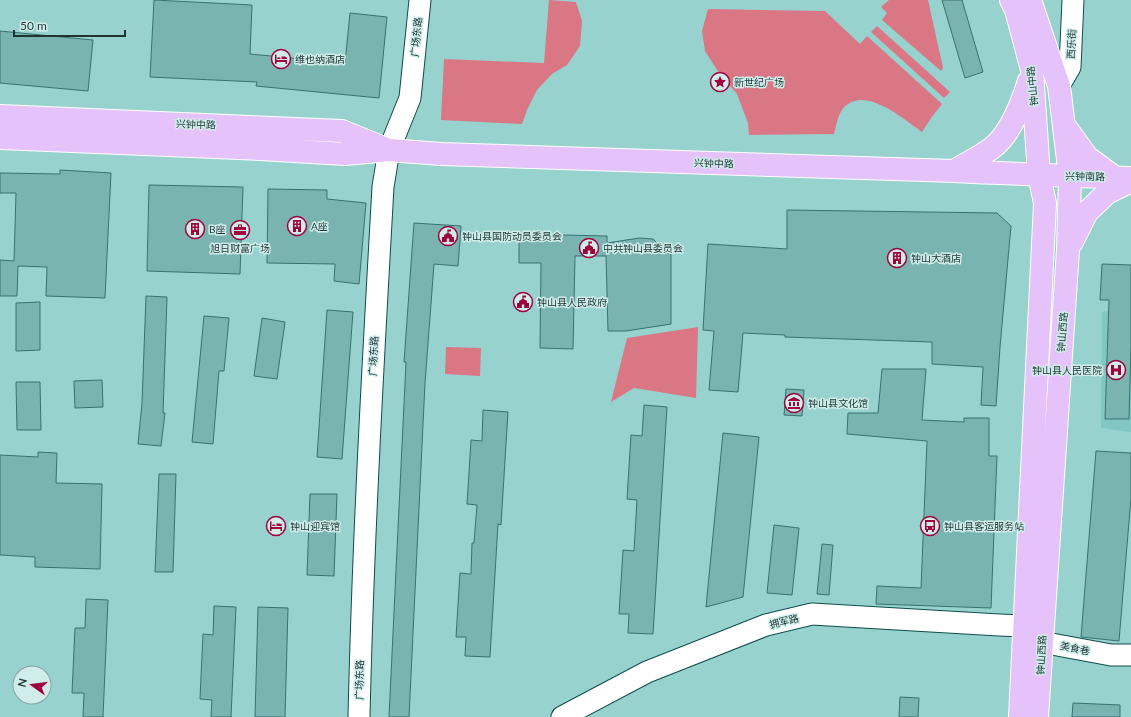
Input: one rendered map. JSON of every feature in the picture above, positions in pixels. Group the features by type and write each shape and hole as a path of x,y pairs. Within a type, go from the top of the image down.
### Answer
{"main road":[{"name":"钟山中路","path":"1011,0 1016,10 1032,70 1039,175"},
{"name":"钟山西路","path":"1030,0 1059,86 1070,176 1068,250 1037,717"},
{"path":"954,171 993,148 1008,131 1021,105 1032,70"},
{"name":"兴钟中路","path":"0,116 342,131 388,150"},
{"path":"1064,125 1087,157 1125,178 1087,212 1068,250"},
{"name":"兴钟中路","path":"0,138 260,148 345,154 388,150 441,154 1021,173 1039,175"},
{"name":"钟山西路","path":"1020,717 1045,204 1039,175"},
{"name":"兴钟南路","path":"1039,175 1125,178"}],"street":[{"name":"广场东路","path":"359,717 361,596 383,187 388,150 410,98 420,0"},
{"name":"西乐街","path":"1059,86 1070,67 1073,0"},
{"name":"拥军路","path":"562,717 647,672 766,625 812,614 1025,626"},
{"path":"1025,626 1041,642"},
{"name":"美食巷","path":"1041,642 1111,655 1131,655"}],"shaded area":[{"path":"549,0 576,2 582,21 580,46 567,65 552,74 537,90 522,124 441,120 444,59 544,63"},
{"path":"889,0 928,0 943,68 941,71 882,20 887,13 881,7"},
{"path":"708,9 825,11 860,44 867,36 942,104 922,132 897,114 876,103 866,100 857,100 848,104 842,110 838,118 834,134 749,135 748,123 737,94 719,73 705,51 702,31"},
{"path":"877,26 950,92 944,98 871,32"},
{"name":"钟山县人民医院","path":"1131,308 1131,432 1101,428 1102,312"},
{"path":"698,327 696,398 634,388 611,402 627,338"},
{"path":"446,347 481,348 480,376 445,374"}],"building":[{"path":"154,0 252,5 250,54 345,63 350,13 387,17 379,98 256,86 257,82 150,77"},
{"path":"942,0 962,0 983,72 965,78"},
{"path":"0,31 93,40 88,91 0,83"},
{"path":"60,170 111,173 105,298 46,296 47,267 18,266 17,296 0,296 0,260 14,261 16,193 0,193 0,173 60,174"},
{"name":"B座","path":"149,185 243,187 240,274 147,271"},
{"name":"A座","path":"268,189 327,190 327,199 366,203 359,284 334,281 335,264 267,263"},
{"name":"钟山大酒店","path":"787,210 997,213 1011,226 996,406 981,405 983,367 932,364 932,342 785,337 785,335 743,333 738,392 709,390 714,331 703,330 708,244 787,249"},
{"path":"414,223 461,226 458,266 434,264 425,383 409,717 389,717 406,362 404,362"},
{"path":"519,234 607,236 607,243 639,238 653,239 658,244 671,243 671,324 626,331 608,331 606,256 575,256 573,349 540,348 541,263 519,263"},
{"name":"钟山县人民医院","path":"1102,264 1131,265 1129,419 1105,419 1109,300 1100,300"},
{"path":"146,296 167,297 163,413 165,413 161,446 138,444 142,403"},
{"path":"40,302 40,350 16,351 16,303"},
{"path":"327,310 353,312 342,459 317,457"},
{"path":"204,316 229,318 224,371 219,371 213,444 192,442"},
{"path":"262,318 285,322 277,379 254,376"},
{"path":"882,369 926,369 922,420 964,422 964,418 989,418 989,456 997,456 991,608 876,604 877,586 921,588 927,441 847,434 848,413 878,413"},
{"path":"102,380 103,407 75,408 74,381"},
{"path":"16,382 40,382 41,430 17,430"},
{"name":"钟山县文化馆","path":"786,389 804,390 802,416 784,415"},
{"path":"644,405 667,407 653,634 628,633 629,614 619,614 623,550 634,551 637,500 627,499 631,435 642,436"},
{"path":"483,410 508,412 501,525 498,524 490,657 465,656 466,637 456,637 460,573 471,574 472,543 474,543 477,505 467,504 471,440 482,441"},
{"path":"723,433 759,437 743,597 706,607"},
{"path":"1096,451 1131,453 1131,498 1119,641 1081,637"},
{"path":"38,452 57,453 56,483 102,484 100,569 35,567 35,557 0,555 0,455 38,457"},
{"path":"159,474 176,474 173,572 155,572"},
{"path":"310,494 337,494 334,576 307,575"},
{"path":"774,525 799,528 792,595 767,593"},
{"path":"822,544 833,545 829,595 817,594"},
{"path":"86,599 108,600 103,717 83,717 84,693 72,693 75,628 85,628"},
{"path":"214,606 236,607 231,717 211,717 212,700 200,699 203,634 213,635"},
{"path":"258,607 288,608 285,717 255,717"},
{"path":"900,697 919,698 918,717 899,717"},
{"path":"1073,703 1120,705 1120,717 1072,717"}],"place":[{"name":"维也纳酒店","path":"281,59"},
{"name":"新世纪广场","path":"720,82"},
{"name":"A座","path":"297,226"},
{"name":"B座","path":"195,229"},
{"name":"旭日财富广场","path":"240,230"},
{"name":"钟山县国防动员委员会","path":"448,236"},
{"name":"中共钟山县委员会","path":"589,248"},
{"name":"钟山大酒店","path":"897,258"},
{"name":"钟山县人民政府","path":"523,302"},
{"name":"钟山县人民医院","path":"1116,370"},
{"name":"钟山县文化馆","path":"794,403"},
{"name":"钟山迎宾馆","path":"276,526"},
{"name":"钟山县客运服务站","path":"930,526"}]}
